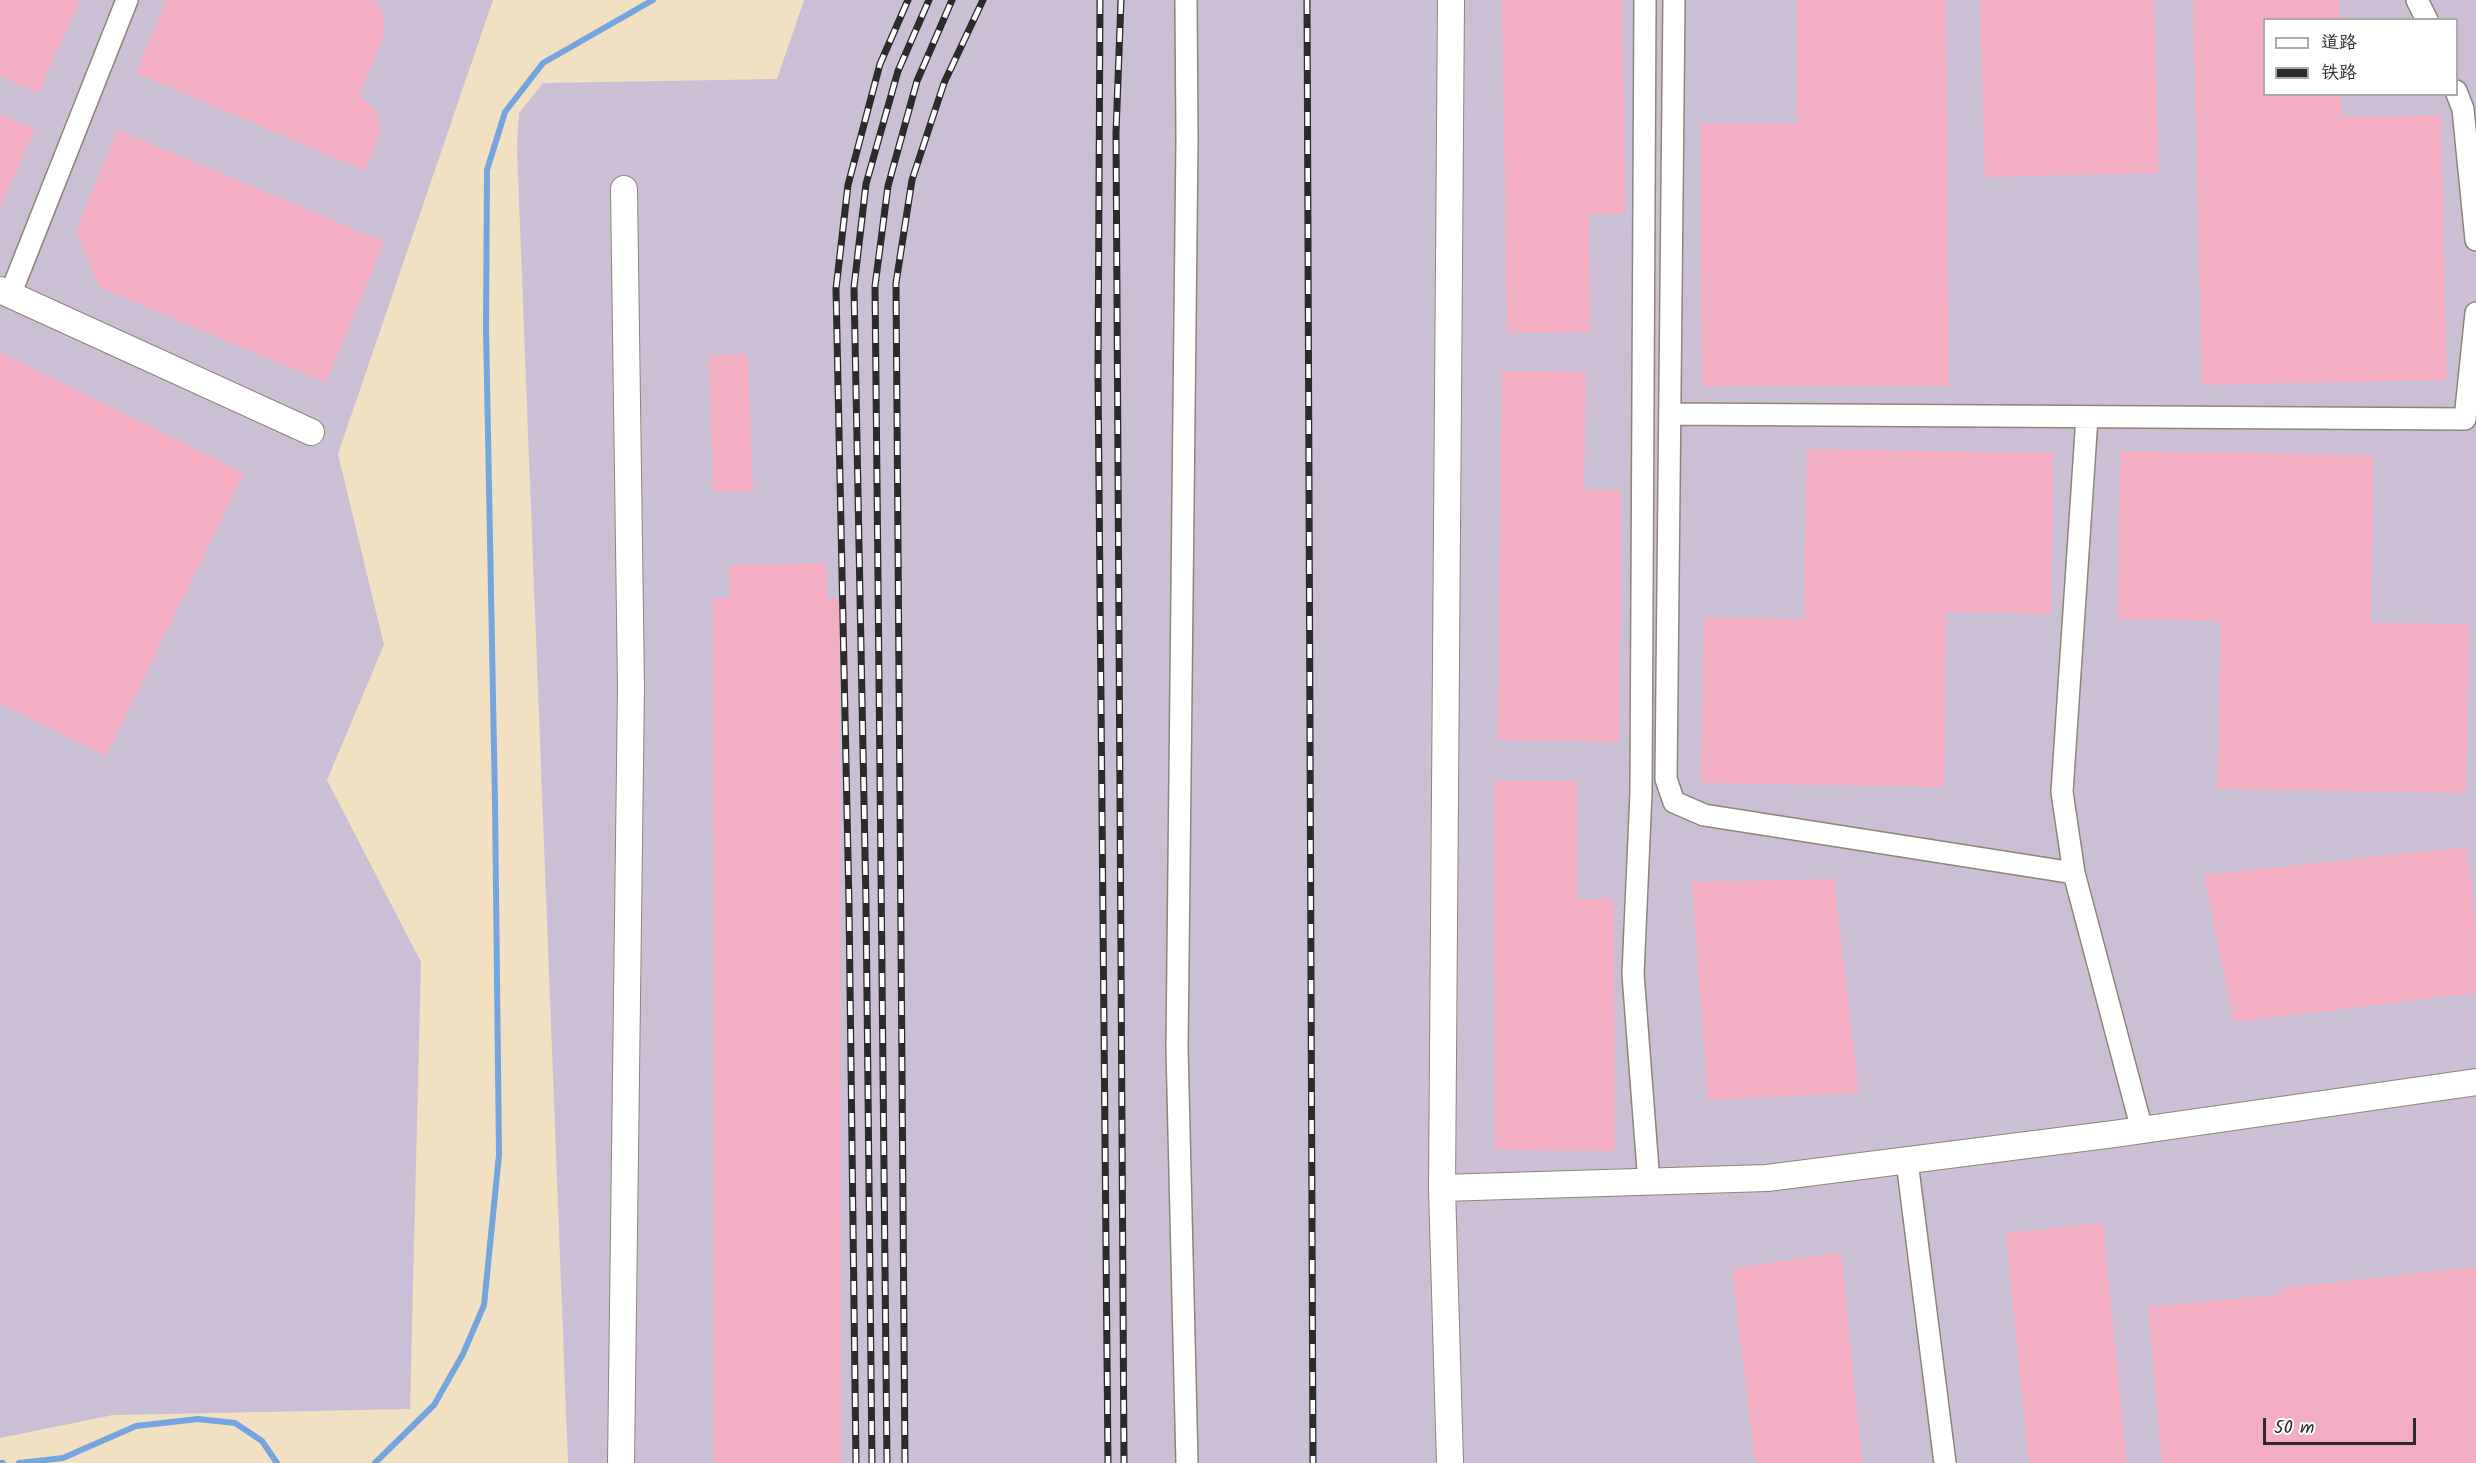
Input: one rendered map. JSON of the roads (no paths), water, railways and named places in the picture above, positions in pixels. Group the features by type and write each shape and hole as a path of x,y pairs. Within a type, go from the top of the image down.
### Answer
{"street":[{"path":"127,0 5,293 311,432"},
{"path":"1186,0 1187,139 1177,1048 1186,1463"},
{"path":"1450,1463 1442,1188 1451,0"},
{"path":"1645,0 1641,793 1633,974 1649,1183"},
{"path":"1674,0 1666,779 1674,802 1704,815 2074,873"},
{"path":"2417,0 2426,18"},
{"path":"2458,94 2463,109 2476,240"},
{"path":"621,1463 631,687 624,189"},
{"path":"1670,414 2465,419 2476,313"},
{"path":"2087,417 2062,792 2074,873 2142,1131"},
{"path":"1442,1188 1767,1178 2142,1131 2476,1082"},
{"path":"1907,1161 1945,1463"}],"waterway":[{"path":"375,1463 434,1405 463,1354 484,1305 499,1155 486,329 487,170 505,112 543,63 653,0"},
{"path":"19,1463 63,1458 136,1426 198,1419 235,1423 262,1441 277,1463"}],"railway":[{"path":"856,1463 849,905 836,289 848,185 880,64 908,0"},
{"path":"872,1463 866,904 854,287 866,184 898,71 929,0"},
{"path":"887,1463 875,286 888,186 917,81 952,0"},
{"path":"905,1463 896,283 912,180 944,83 983,0"},
{"path":"1100,0 1098,375 1108,1463"},
{"path":"1121,0 1116,133 1124,1463"},
{"path":"1307,0 1313,1463"}]}
